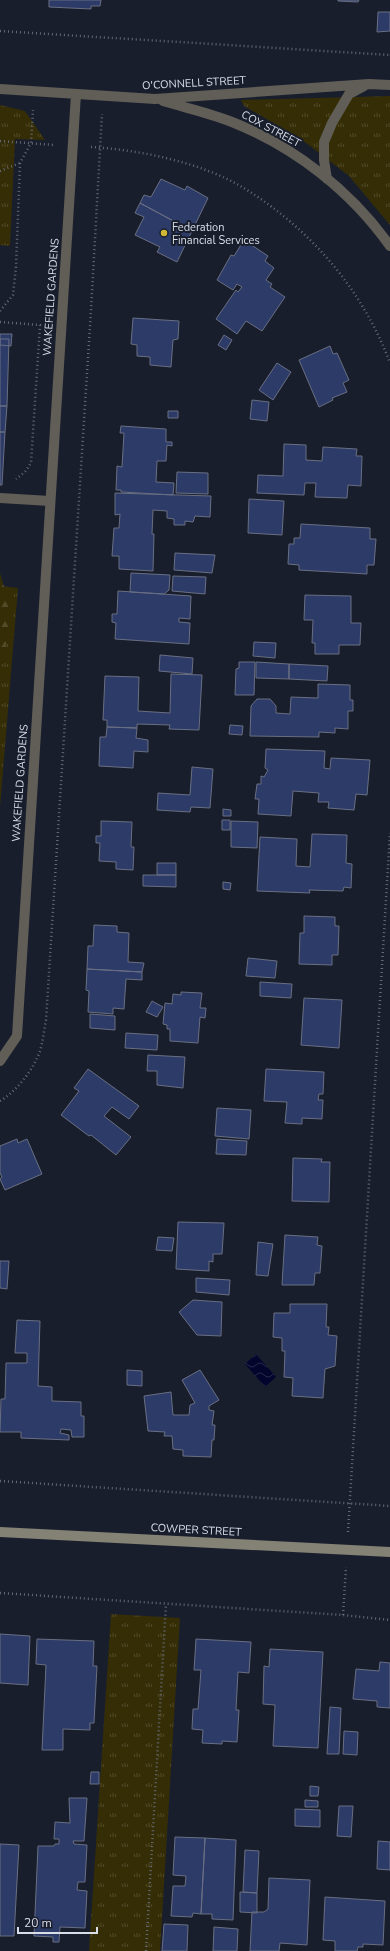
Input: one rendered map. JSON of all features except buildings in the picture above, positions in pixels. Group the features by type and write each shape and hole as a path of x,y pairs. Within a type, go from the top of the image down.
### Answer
{"street":[{"name":"O'CONNELL STREET","path":"0,89 155,99 369,84 390,85"},
{"path":"327,179 324,160 324,142 332,123 349,94 369,84"},
{"name":"WAKEFIELD GARDENS","path":"0,1061 17,1036 76,94"},
{"name":"COX STREET","path":"155,99 232,122 287,148 352,199 390,246"},
{"path":"1,498 50,501"},
{"name":"COWPER STREET","path":"0,1532 390,1552"}],"path":[{"path":"0,31 390,55"},
{"path":"0,311 13,295 20,163 31,143 35,91"},
{"path":"0,1101 17,1087 30,1070 40,1051 46,1020 103,96"},
{"path":"0,142 129,150 161,157 213,173 241,187 270,206 298,228 334,264 373,322 390,362"},
{"path":"0,171 20,163"},
{"path":"0,322 40,325 31,463 25,472 6,485 1,498"},
{"path":"343,1615 390,834"},
{"path":"0,1481 390,1506"},
{"path":"0,1593 343,1615 390,1620"},
{"path":"146,1951 166,1604"}],"green space":[{"path":"390,96 390,225 349,176 301,139 244,106 241,100"},
{"path":"0,105 25,111 45,140 15,139 10,246 0,245"},
{"path":"0,573 12,615 4,657 0,667"},
{"path":"0,586 18,588 0,807"},
{"path":"111,1614 180,1618 160,1951 89,1951"}],"water":[{"path":"256,1354 276,1377 265,1387 245,1364"}],"place":[{"name":"Federation Financial Services","path":"164,233"}]}
